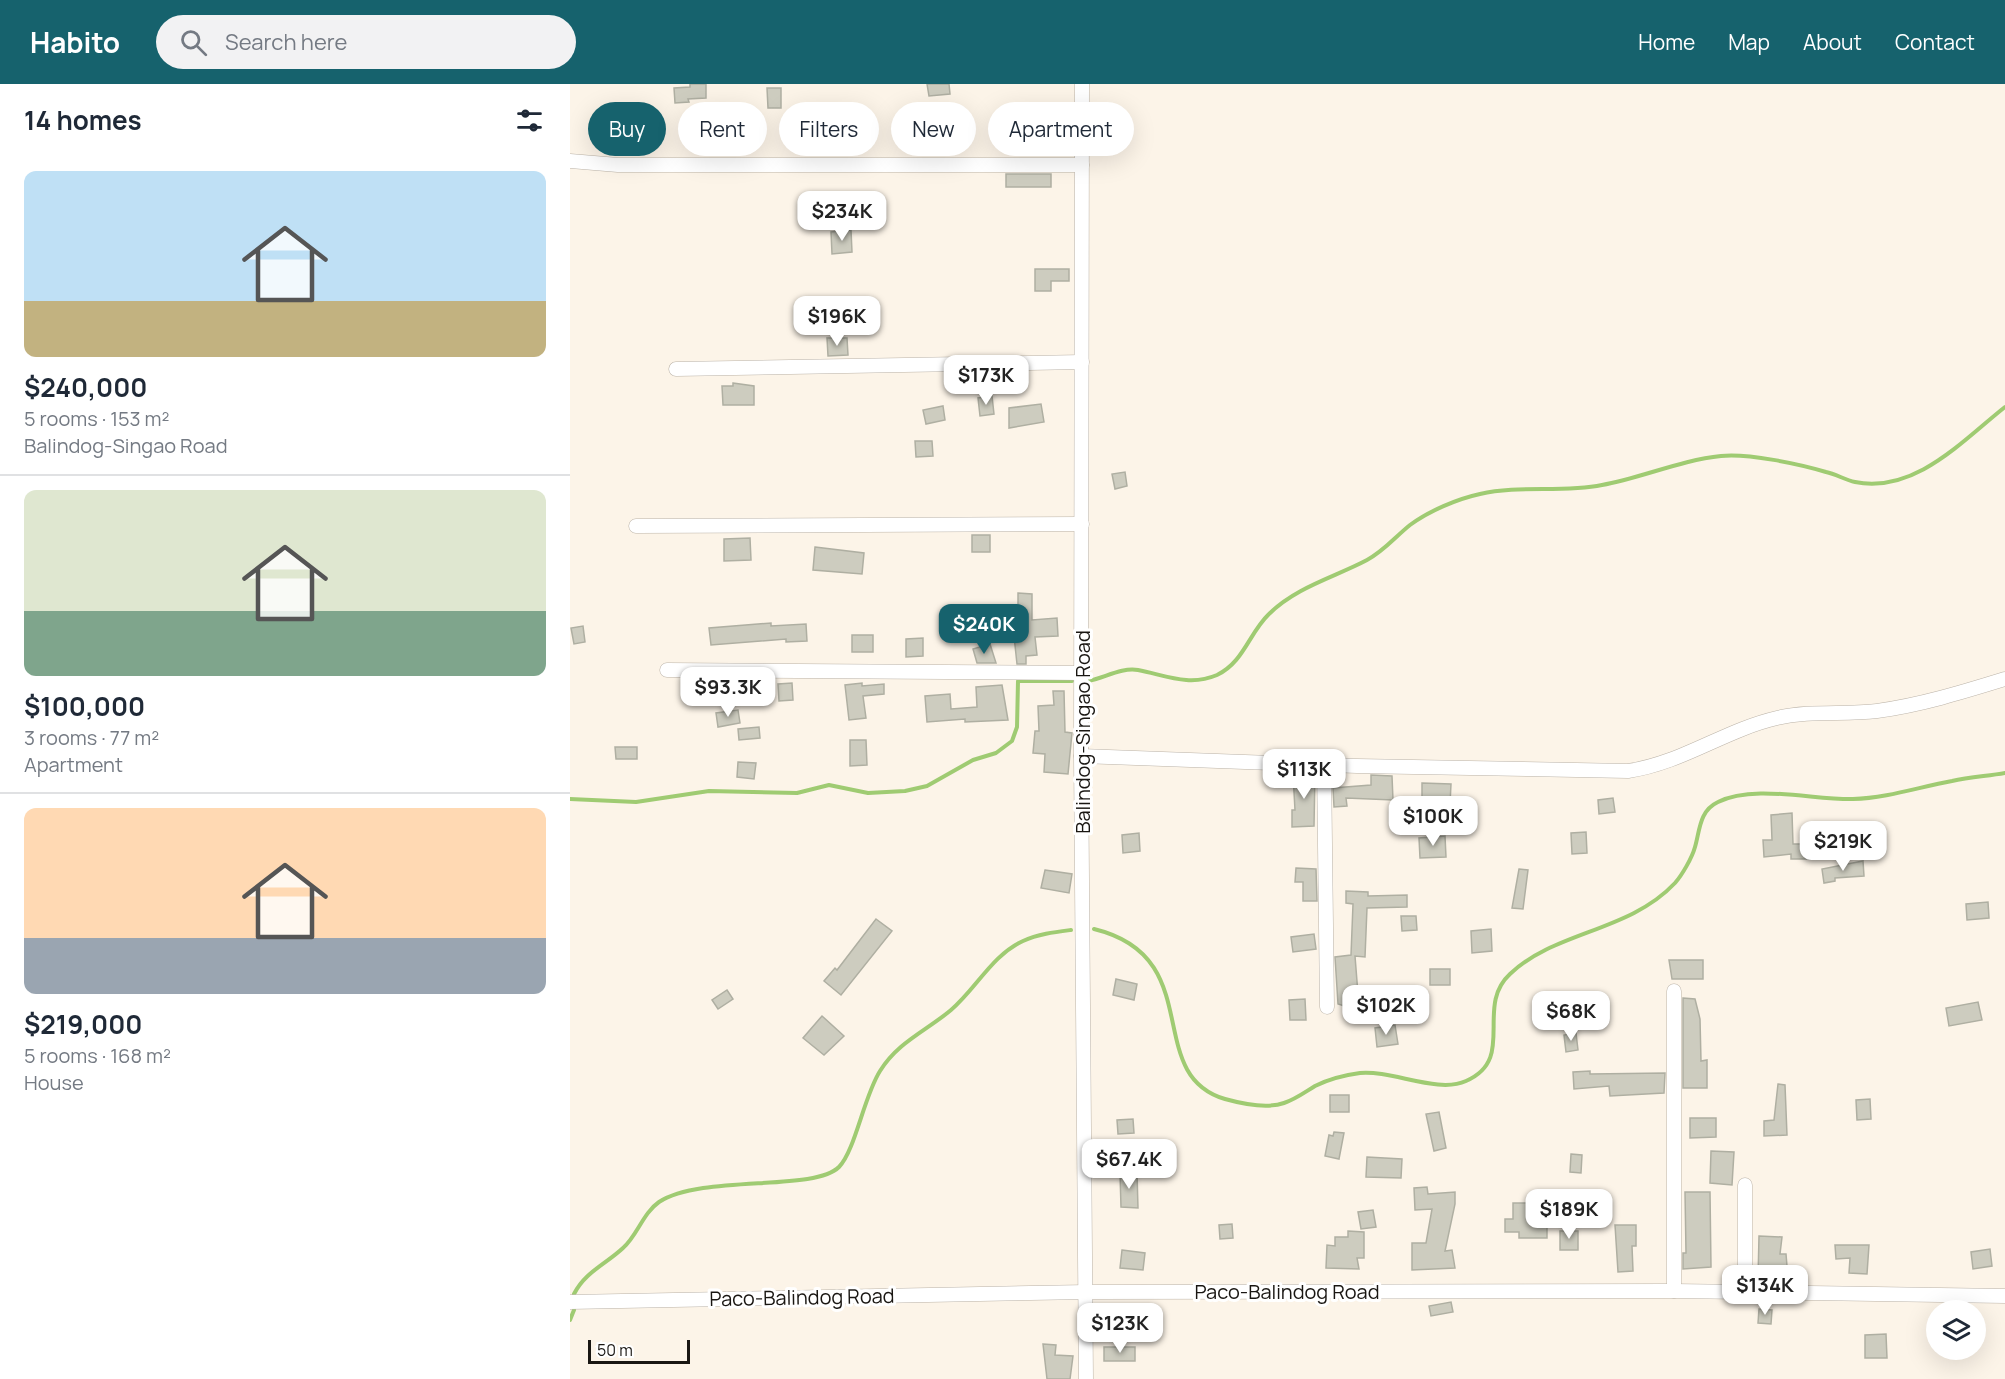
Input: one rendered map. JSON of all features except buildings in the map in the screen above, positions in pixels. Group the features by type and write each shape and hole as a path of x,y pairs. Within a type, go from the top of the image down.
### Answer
{"street":[{"name":"Balindog-Singao Road","path":"1082,84 1081,756 1086,1379"},
{"path":"570,161 618,165 1082,165"},
{"path":"676,369 1082,362"},
{"path":"636,526 1083,524"},
{"path":"667,670 1081,673"},
{"path":"1081,756 1628,771 1669,762 1722,736 1774,718 1905,706 2005,679"},
{"path":"1324,764 1327,1007"},
{"path":"1674,991 1674,1291"},
{"path":"1744,1292 1745,1185"},
{"name":"Paco-Balindog Road","path":"570,1302 1087,1292 1674,1291 2005,1296"}],"waterway":[{"path":"1088,681 1132,669 1187,680 1217,675 1234,663 1269,614 1291,597 1373,556 1410,525 1426,515 1471,496 1495,491 1572,489 1602,485 1691,461 1732,455 1788,463 1830,473 1855,482 1877,484 1898,480 1937,461 2005,407"},
{"path":"570,799 636,802 709,791 797,793 829,785 868,793 905,791 927,786 973,760 996,753 1012,741 1017,727 1018,681 1072,681"},
{"path":"1094,929 1129,943 1151,964 1164,989 1185,1066 1200,1086 1225,1099 1255,1105 1277,1105 1292,1100 1326,1081 1360,1073 1373,1073 1442,1085 1455,1084 1466,1081 1481,1071 1489,1060 1493,1046 1495,1002 1500,987 1510,974 1528,960 1548,949 1636,912 1657,899 1675,883 1684,871 1694,851 1704,816 1707,810 1718,802 1732,797 1766,793 1837,799 1866,798 2005,773"},
{"path":"574,1294 590,1274 628,1243 649,1212 659,1202 678,1193 702,1188 807,1179 826,1175 839,1167 850,1149 874,1082 895,1052 960,1002 993,963 1012,947 1035,937 1071,930"},
{"path":"570,1320 574,1310"}]}
